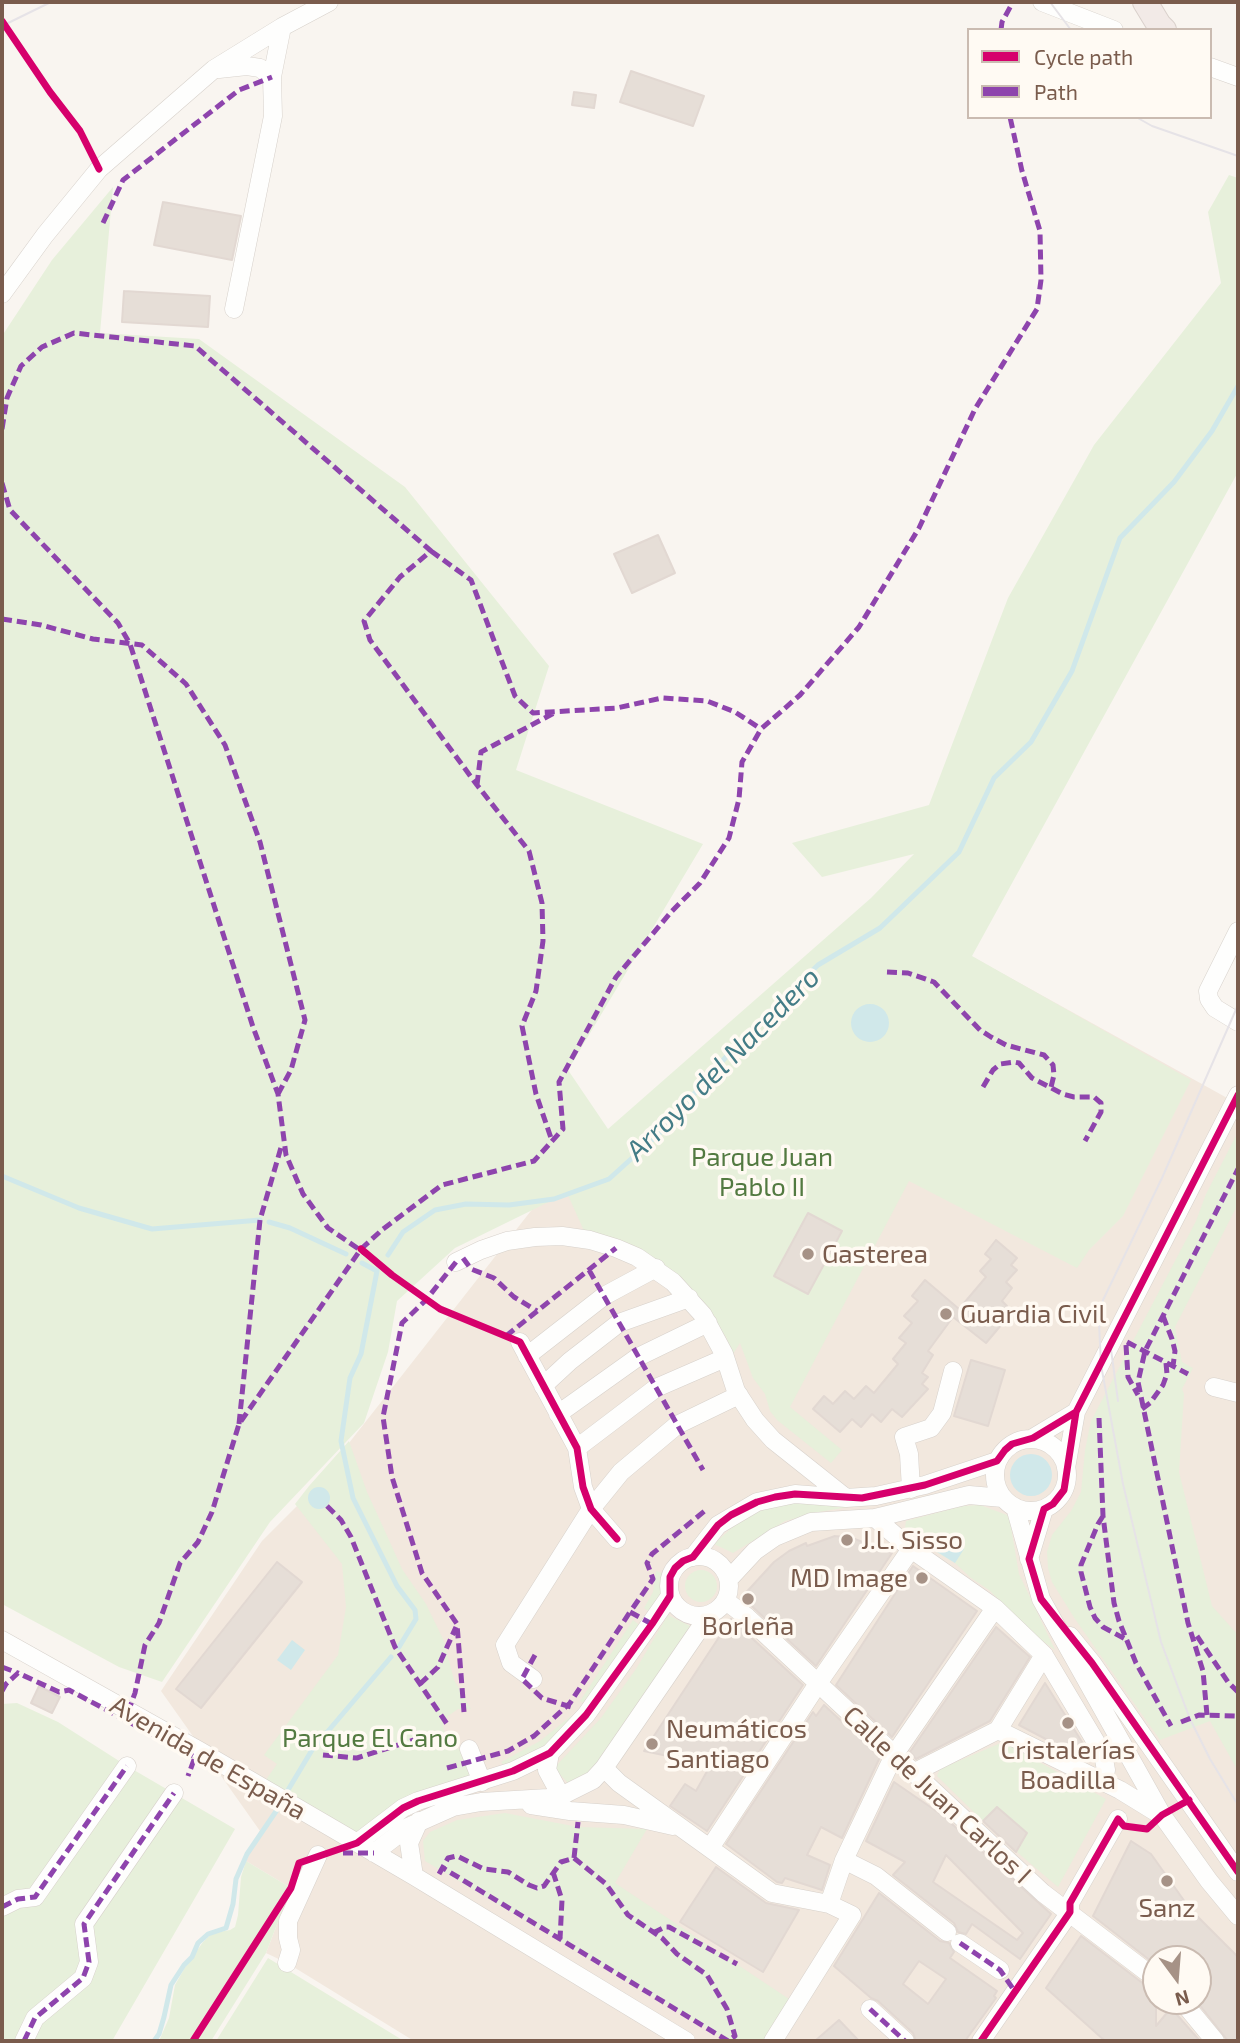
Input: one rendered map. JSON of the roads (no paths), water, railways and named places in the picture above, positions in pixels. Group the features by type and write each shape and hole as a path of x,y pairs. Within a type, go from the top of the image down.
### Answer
{"highway":[{"path":"1145,2 1163,28"}],"street":[{"path":"2,294 44,235 99,169 215,69 282,27 329,2"},
{"path":"1042,2 1109,28"},
{"path":"234,309 273,116 272,77 282,27"},
{"path":"215,69 247,66 260,68 272,77"},
{"path":"1212,68 1238,77"},
{"path":"1238,931 1208,991 1209,999 1215,1008 1238,1022"},
{"path":"729,1579 755,1551 790,1529 811,1522 875,1518 969,1495 1009,1502 1024,1510 1053,1504 1064,1490 1076,1412 1238,1095"},
{"path":"456,1262 508,1241 562,1237 590,1240 616,1248 656,1268 689,1297 708,1323 739,1395 755,1420 773,1440 846,1498"},
{"path":"617,1539 591,1509 583,1487 577,1448 523,1349 604,1296 656,1268"},
{"path":"543,1386 619,1323 689,1297"},
{"path":"558,1414 638,1357 708,1323"},
{"path":"577,1448 656,1388 725,1358"},
{"path":"911,1489 909,1454 904,1437 931,1428 942,1413 953,1371"},
{"path":"1214,1387 1238,1393"},
{"path":"533,1679 511,1663 505,1645 591,1509 621,1472 677,1426 739,1395"},
{"path":"1076,1412 1033,1438 1012,1444 1005,1450 998,1461 996,1486 1009,1502 1041,1599 1144,1785 1209,1881 1238,1916"},
{"path":"1033,1438 1053,1446 1062,1456 1066,1468"},
{"path":"795,1494 801,1476 796,1457"},
{"path":"693,1557 718,1525 757,1502 795,1494 862,1498 911,1489 998,1461"},
{"path":"1029,1559 1044,1508"},
{"path":"875,1518 911,1549 995,1608 1044,1656 1103,1754 1106,1770 1103,1782"},
{"path":"710,1848 911,1549"},
{"path":"704,1556 715,1561 724,1568 729,1579 726,1601 719,1610 709,1615 697,1617 685,1614 670,1596 669,1586 675,1568 693,1557 704,1556"},
{"path":"357,1843 403,1808 418,1801 513,1772 550,1753 586,1715 670,1596"},
{"path":"1041,1599 1092,1663 1238,1872"},
{"name":"Calle de Juan Carlos I","path":"726,1601 747,1617 1043,1894 1142,1968"},
{"path":"829,1904 844,1860 894,1755 995,1608"},
{"path":"374,1853 419,1821 453,1807 561,1796 593,1780 709,1615"},
{"name":"Avenida de España","path":"2,1640 275,1794 686,2041"},
{"path":"913,1773 998,1730 1044,1656"},
{"path":"998,1730 1103,1782 1162,1815"},
{"path":"1126,1794 1144,1785 1154,1773 1142,1734"},
{"path":"469,1749 482,1782"},
{"path":"550,1753 547,1769 561,1796"},
{"path":"2,1907 18,1899 35,1897 127,1766"},
{"path":"604,1768 619,1783 772,1893 829,1904 852,1915 773,2041"},
{"path":"24,2041 34,2018 83,1979 89,1962 84,1924 174,1793"},
{"path":"512,1801 545,1808 624,1815 686,1830"},
{"path":"981,2041 1007,1980 1070,1912 1070,1903 1118,1819"},
{"path":"414,1876 409,1843 419,1821"},
{"path":"287,1963 291,1950 288,1921 318,1855"},
{"path":"844,1860 876,1876 1007,1980"},
{"path":"870,2009 905,2041"},
{"path":"1194,2015 1215,2041"}],"water":[{"path":"870,1004 883,1010 889,1023 883,1036 870,1042 857,1036 851,1023 857,1010"},
{"path":"1031,1454 1046,1460 1052,1475 1046,1490 1031,1496 1016,1490 1010,1475 1016,1460"},
{"path":"319,1487 327,1490 330,1498 327,1506 319,1509 311,1506 308,1498 311,1490"},
{"path":"943,1536 964,1549 955,1563 934,1550"},
{"path":"292,1640 305,1650 291,1670 277,1660"}],"waterway":[{"name":"Arroyo del Nacedero","path":"388,1255 403,1232 435,1210 466,1204 509,1205 554,1199 609,1179 663,1130 738,1043 818,965 880,928 959,852 994,778 1031,742 1072,671 1120,538 1174,482 1212,431 1238,386"},
{"path":"2,1176 79,1208 152,1229 260,1220"},
{"path":"269,1222 290,1228 346,1254"},
{"name":"Arroyo del Nacedero","path":"362,1263 377,1271 361,1354 350,1378 341,1441 353,1498 397,1586 415,1610 416,1619 399,1647"},
{"name":"Arroyo del Nacedero","path":"285,1795 312,1750 391,1657"},
{"name":"Arroyo del Nacedero","path":"154,2041 159,2034 171,1985 192,1957 198,1943 208,1934 226,1928 236,1879 247,1854 281,1804"}],"tram line":[{"path":"2,26 51,2"},
{"path":"1050,2 1070,28"},
{"path":"1140,119 1152,126 1238,156"},
{"path":"1238,1005 1162,1178 1103,1300 1099,1323 1101,1365 1123,1484 1161,1642 1190,1719 1238,1805"},
{"path":"1110,1342 1118,1401"}],"place":[{"name":"Gasterea","path":"808,1254"},
{"name":"Guardia Civil","path":"946,1314"},
{"name":"J.L. Sisso","path":"847,1540"},
{"name":"MD Image","path":"922,1578"},
{"name":"Borleña","path":"748,1599"},
{"name":"Cristalerías Boadilla","path":"1068,1723"},
{"name":"Neumáticos Santiago","path":"652,1744"},
{"name":"Sanz","path":"1167,1881"}],"park label":[{"name":"Parque Juan Pablo II","path":"762,1172"},
{"name":"Parque El Cano","path":"370,1738"}]}
